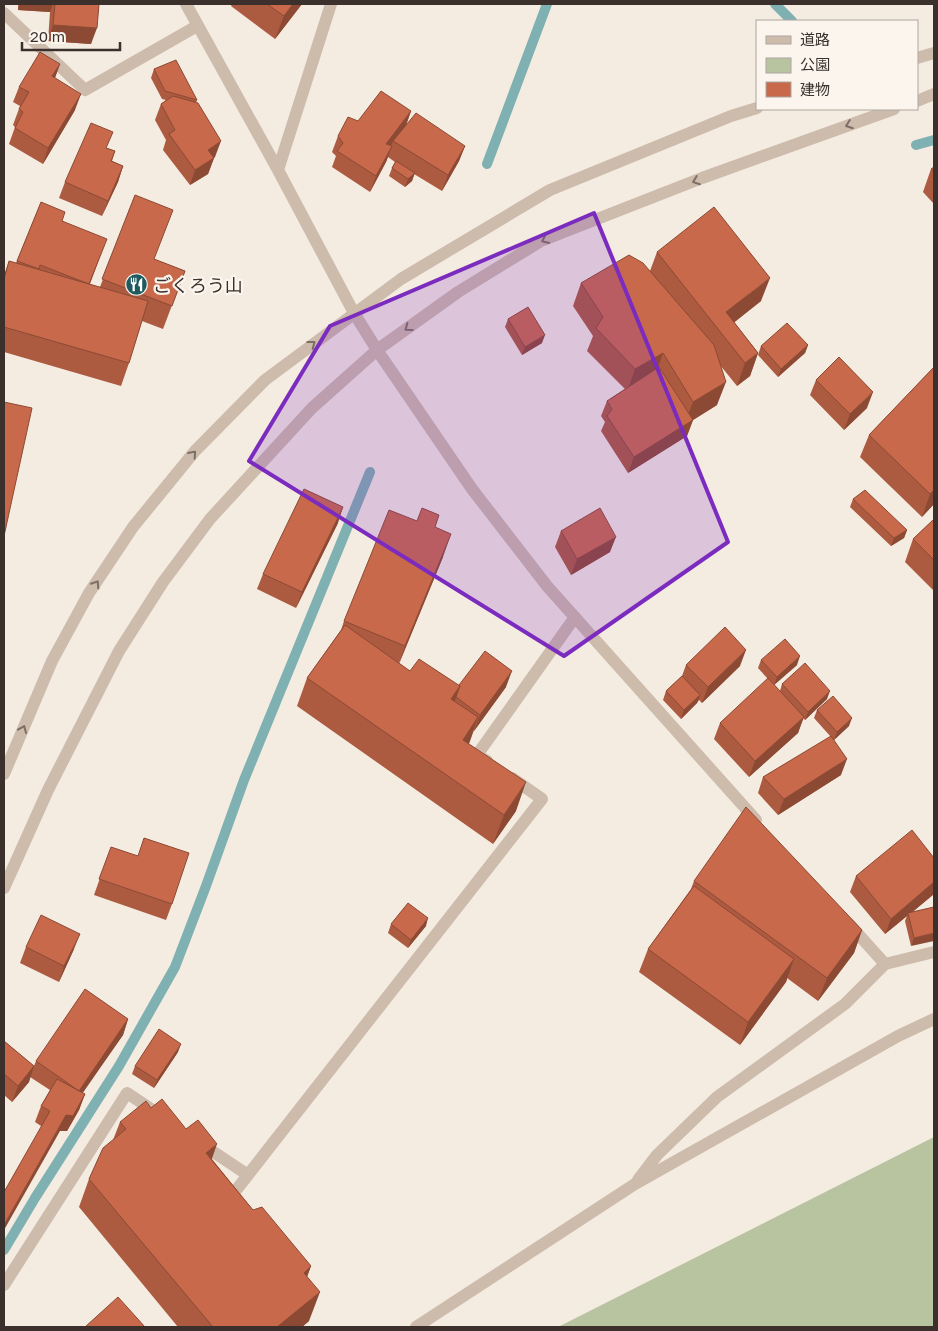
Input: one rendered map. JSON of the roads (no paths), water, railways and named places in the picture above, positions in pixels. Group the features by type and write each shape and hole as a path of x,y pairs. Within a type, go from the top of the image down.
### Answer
{"street":[{"path":"186,4 278,170 354,314 472,489 547,586 762,826"},
{"path":"278,170 330,4"},
{"path":"4,12 85,90 197,26"},
{"path":"918,58 934,53"},
{"path":"918,101 934,94"},
{"path":"4,774 52,661 90,593 133,527 195,452 265,380 401,278 550,190 731,116 756,108"},
{"path":"4,888 48,790 115,660 163,582 210,519 305,415 377,350 458,292 541,241 702,178 891,110"},
{"path":"226,1203 542,799 477,755 575,617"},
{"path":"840,913 885,964"},
{"path":"635,1184 657,1155 717,1096 845,1004 885,964 934,952"},
{"path":"416,1327 635,1184 898,1036 934,1019"},
{"path":"4,1285 127,1093 167,1120"},
{"path":"191,1137 248,1175"}],"waterway":[{"path":"487,164 547,4"},
{"path":"775,4 791,20"},
{"path":"916,145 934,140"},
{"path":"4,1250 119,1066 175,967 244,780 370,472"}],"place":[{"name":"ごくろう山","path":"137,285"}]}
